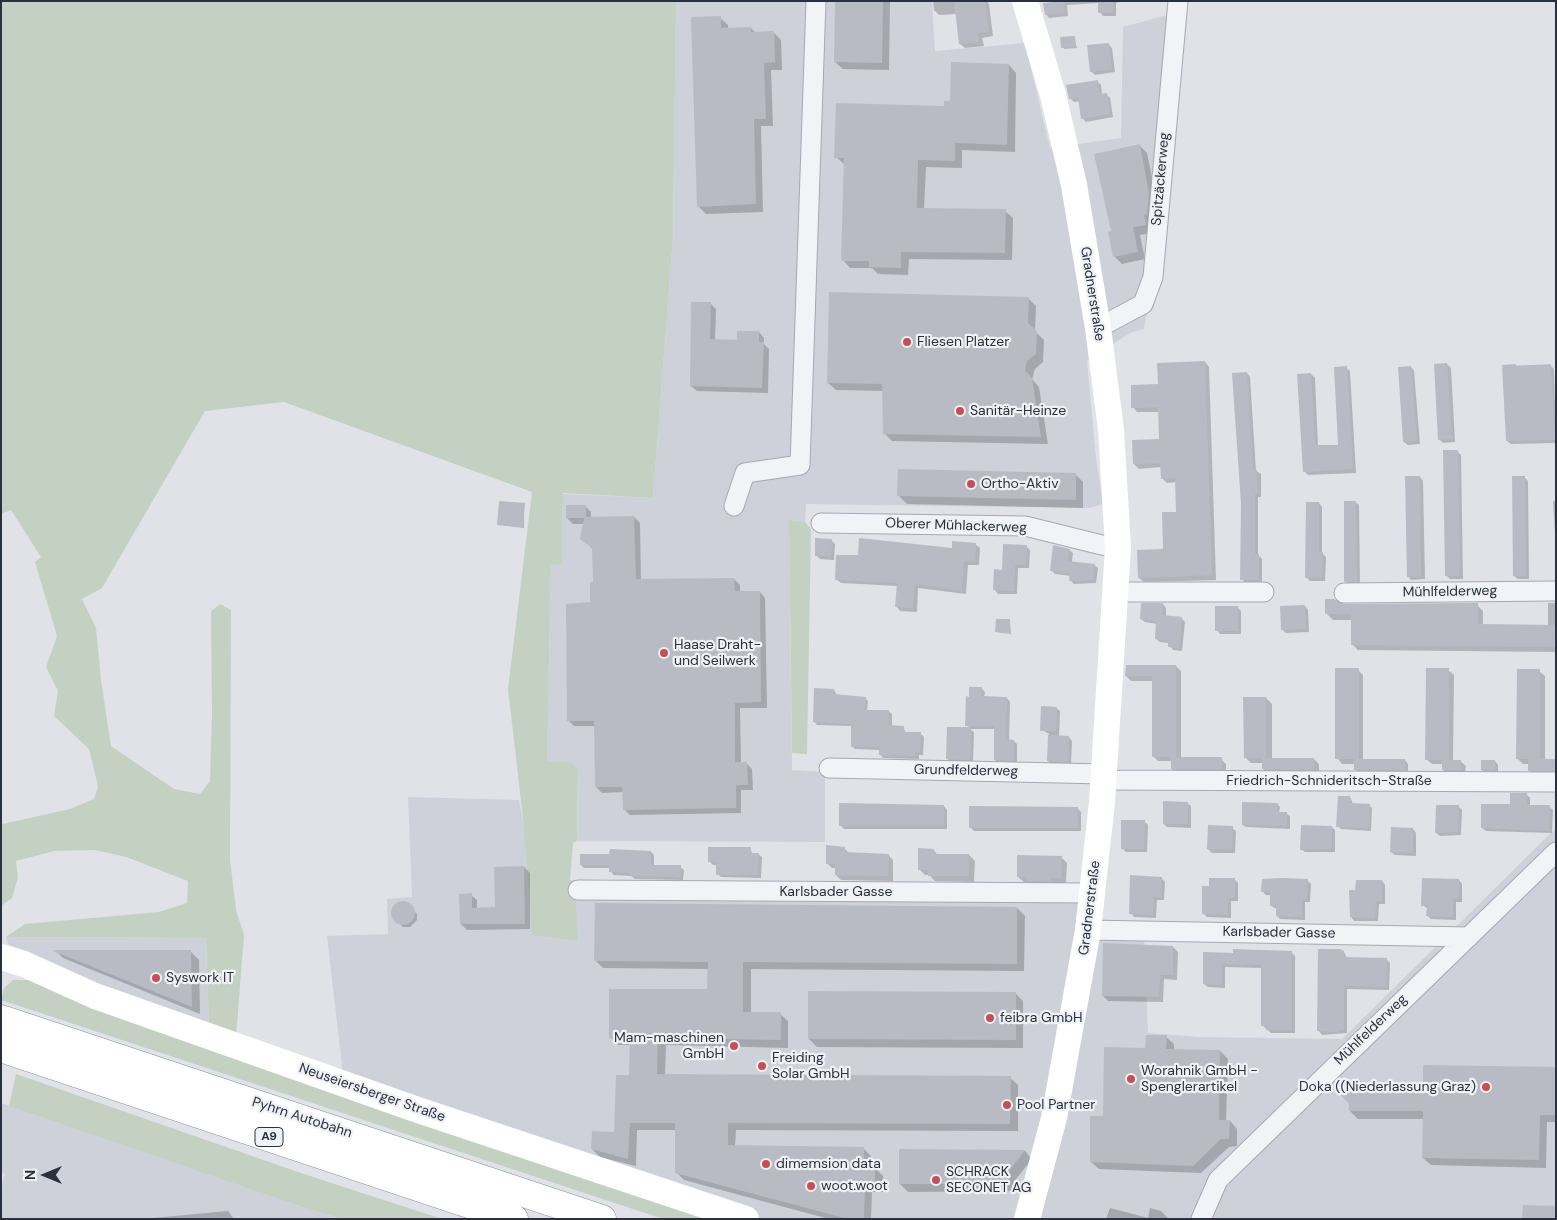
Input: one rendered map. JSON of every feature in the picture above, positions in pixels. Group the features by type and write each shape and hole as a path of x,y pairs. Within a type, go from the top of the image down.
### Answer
{"highway":[{"name":"Pyhrn Autobahn","path":"12,1022 602,1219"},
{"name":"Pyhrn Autobahn","path":"13,1052 514,1219"}],"main road":[{"name":"Gradnerstraße","path":"1025,1 1052,95 1074,185 1098,328 1113,455 1118,547 1103,777 1093,893 1054,1118 1028,1219"},
{"name":"Neuseiersberger Straße","path":"1,958 24,964 95,996 415,1109 746,1219"}],"street":[{"path":"734,506 745,473 800,465 816,1"},
{"name":"Spitzäckerweg","path":"1098,328 1143,304 1153,277 1178,1"},
{"name":"Oberer Mühlackerweg","path":"821,523 1025,526 1102,545 1118,547"},
{"name":"Mühlfelderweg","path":"1344,593 1556,591"},
{"path":"1116,592 1264,592"},
{"name":"Grundfelderweg","path":"829,768 1103,777"},
{"name":"Friedrich-Schnideritsch-Straße","path":"1103,777 1556,782"},
{"name":"Mühlfelderweg","path":"1201,1219 1218,1180 1298,1100 1556,852"},
{"name":"Karlsbader Gasse","path":"578,890 1093,893"},
{"name":"Karlsbader Gasse","path":"1088,930 1469,937"}],"shaded area":[{"path":"676,1 932,1 935,51 1025,43 1050,148 1121,138 1123,27 1186,10 1154,307 1146,316 1144,329 1130,333 1087,361 1096,458 1103,504 1090,508 806,504 805,522 789,520 792,770 825,772 825,842 577,841 578,770 547,762 551,564 562,563 563,494 653,498 673,238"},
{"path":"408,797 519,800 524,827 570,880 1095,888 1090,928 1144,934 1148,1033 1200,1037 1342,1039 1556,828 1556,1219 663,1219 579,1150 552,1143 343,1074 327,936 388,934 387,899 412,897"},
{"path":"6,937 206,938 209,1029 96,985 8,944"},
{"path":"1,1103 341,1219 1,1219 1,1189 5,1174 1,1173"}],"green space":[{"path":"1,1 676,1 673,238 653,498 563,493 562,564 551,565 547,761 571,762 578,770 577,841 573,843 570,880 575,885 578,941 532,935 524,827 508,689 532,492 284,402 205,411 102,588 82,599 96,628 101,680 111,746 174,789 200,794 210,781 212,714 211,611 220,604 231,610 230,859 236,910 244,935 236,1037 209,1029 206,938 6,937 25,924 159,912 187,903 188,881 126,857 95,850 54,851 16,861 18,877 12,898 1,906 1,820 3,824 70,809 94,799 98,786 89,749 54,716 58,691 46,667 57,636 35,562 41,557 11,510 1,514"},
{"path":"789,520 805,522 811,529 807,754 792,753"},
{"path":"13,980 33,980 724,1219 663,1219 1,1000 4,988"},
{"path":"16,1074 301,1173 442,1219 341,1219 293,1204 9,1106"}],"building":[{"path":"835,1 883,1 882,63 834,62"},
{"path":"954,1 985,1 989,32 978,33 979,42 959,44"},
{"path":"1064,1 1065,13 1045,15 1043,3"},
{"path":"1098,1 1113,1 1113,13 1098,13"},
{"path":"721,16 721,28 751,27 751,32 774,31 775,62 764,63 766,119 754,119 756,204 697,207 691,17"},
{"path":"1075,36 1076,47 1061,48 1060,37"},
{"path":"1109,43 1112,69 1090,72 1087,45"},
{"path":"951,62 1009,64 1007,145 955,143 955,161 918,160 917,208 1006,209 1005,253 901,252 901,268 869,267 869,261 841,261 844,158 834,158 836,103 944,106 944,101 950,101"},
{"path":"1098,80 1100,94 1107,93 1110,114 1081,119 1078,98 1069,99 1066,85"},
{"path":"1140,144 1149,194 1147,214 1144,215 1146,225 1133,227 1138,252 1113,257 1108,232 1111,231 1094,154"},
{"name":"Fliesen Platzer","path":"829,292 1029,297 1028,323 1037,331 1036,354 1027,361 1025,370 1032,378 1041,437 883,434 882,384 827,383"},
{"path":"691,302 711,302 710,339 737,340 737,331 759,331 759,342 764,342 762,388 690,386"},
{"path":"1205,361 1212,575 1138,578 1137,550 1163,549 1162,512 1176,512 1175,478 1161,479 1160,463 1133,464 1132,440 1159,439 1158,407 1131,408 1131,385 1158,384 1157,363"},
{"path":"1447,363 1452,439 1438,440 1434,364"},
{"path":"1516,364 1516,366 1551,364 1555,440 1506,441 1502,365"},
{"path":"1347,366 1353,469 1303,472 1297,374 1311,373 1315,445 1338,445 1334,367"},
{"path":"1411,366 1417,441 1403,442 1398,367"},
{"path":"1247,372 1253,470 1257,470 1258,494 1255,494 1255,554 1259,554 1259,580 1240,580 1241,504 1232,373"},
{"path":"1443,450 1458,450 1460,576 1445,576"},
{"path":"898,469 1076,473 1076,500 897,496"},
{"path":"1405,476 1420,476 1421,576 1407,577"},
{"path":"1512,476 1525,476 1526,576 1513,576"},
{"path":"499,501 525,503 523,527 497,525"},
{"path":"1344,501 1356,501 1357,582 1344,582"},
{"path":"1306,502 1319,502 1319,552 1323,552 1322,578 1305,578"},
{"name":"Haase Draht- und Seilwerk","path":"566,505 586,505 586,517 634,516 636,579 734,578 735,591 760,591 761,702 735,703 735,762 747,762 748,785 736,785 736,808 623,810 622,787 595,787 594,721 567,721 566,604 590,602 590,582 593,582 592,548 580,539 584,518 566,518"},
{"path":"815,538 832,539 831,556 815,556"},
{"path":"859,538 952,548 952,541 976,543 975,562 964,561 962,591 915,584 913,608 895,607 897,583 835,580 836,555 858,555"},
{"path":"1003,544 1027,545 1026,565 1015,565 1014,591 993,590 994,569 1002,570"},
{"path":"1053,545 1070,549 1068,561 1095,564 1093,580 1069,581 1070,573 1050,571"},
{"path":"1325,599 1334,599 1344,604 1478,603 1478,624 1556,625 1556,647 1351,645 1351,614 1325,614"},
{"path":"1141,603 1163,603 1162,615 1182,617 1179,648 1168,647 1168,640 1155,639 1156,621 1140,619"},
{"path":"1305,605 1306,629 1281,630 1280,606"},
{"path":"1215,606 1238,606 1238,631 1215,631"},
{"path":"996,619 1010,619 1010,633 995,632"},
{"path":"1126,665 1176,665 1176,757 1222,757 1222,769 1171,769 1171,757 1152,757 1152,676 1125,676"},
{"path":"1335,668 1359,668 1359,759 1335,759"},
{"path":"1426,668 1449,668 1449,760 1461,760 1461,770 1442,770 1442,760 1425,760"},
{"path":"1517,669 1540,669 1540,759 1556,759 1556,771 1528,771 1528,759 1516,759"},
{"path":"969,687 982,687 981,696 1007,697 1006,739 1014,740 1014,761 994,760 994,726 965,726 966,696 969,697"},
{"path":"814,688 834,689 834,694 866,697 864,710 889,710 889,725 904,726 903,732 921,732 920,752 916,752 916,756 879,755 879,747 851,747 851,724 813,722"},
{"path":"1243,697 1266,697 1266,758 1244,758"},
{"path":"1041,706 1057,707 1056,731 1040,731"},
{"path":"947,727 971,727 970,760 946,759"},
{"path":"1048,735 1069,736 1068,762 1047,761"},
{"path":"1262,758 1314,758 1314,770 1262,769"},
{"path":"1354,759 1405,759 1405,770 1354,770"},
{"path":"1481,760 1495,760 1495,770 1481,770"},
{"path":"1510,793 1527,793 1527,805 1550,805 1549,831 1481,828 1481,804 1510,804"},
{"path":"1338,796 1350,796 1350,803 1370,804 1369,828 1336,827"},
{"path":"1163,801 1188,802 1188,824 1163,824"},
{"path":"1242,802 1278,803 1277,812 1287,812 1287,826 1242,825"},
{"path":"839,803 944,805 944,826 839,826"},
{"path":"1436,805 1459,805 1458,832 1435,833"},
{"path":"969,806 1078,807 1078,828 969,828"},
{"path":"1121,820 1145,820 1144,849 1121,849"},
{"path":"1208,825 1233,826 1232,850 1207,849"},
{"path":"1301,825 1332,826 1332,849 1300,850"},
{"path":"1391,827 1413,828 1413,853 1390,852"},
{"path":"826,845 845,847 845,852 889,854 888,876 835,875 835,864 826,864"},
{"path":"708,847 751,847 751,853 759,853 758,875 716,875 716,862 708,862"},
{"path":"918,848 934,849 934,854 969,854 969,876 928,876 928,870 918,870"},
{"path":"610,849 651,851 651,865 681,865 681,877 630,876 630,873 609,872 609,865 580,865 580,854 609,854"},
{"path":"1017,855 1062,856 1061,878 1050,878 1050,881 1027,881 1027,877 1017,877"},
{"path":"524,866 525,924 460,924 459,894 472,893 472,908 495,907 494,867"},
{"path":"1130,875 1162,877 1161,897 1154,897 1153,915 1129,914"},
{"path":"1209,878 1235,878 1235,898 1228,898 1228,915 1202,914 1202,886 1209,886"},
{"path":"1422,878 1459,879 1458,899 1453,899 1453,917 1426,916 1427,906 1421,906"},
{"path":"1262,879 1308,879 1307,899 1302,899 1302,917 1276,916 1276,906 1270,906 1270,892 1261,892"},
{"path":"1356,880 1382,880 1382,901 1376,901 1375,918 1350,917 1349,890 1355,890"},
{"path":"403,901 411,905 415,913 411,921 403,925 395,921 391,913 395,905"},
{"path":"595,903 1017,907 1017,964 743,962 743,1012 781,1012 781,1040 658,1038 657,1074 1011,1076 1010,1124 728,1123 728,1145 864,1147 864,1166 875,1167 875,1185 865,1185 864,1219 848,1219 675,1173 675,1123 630,1123 628,1159 591,1149 592,1131 614,1132 616,1075 629,1075 630,1038 609,1038 609,989 707,989 708,962 594,961"},
{"path":"1103,943 1173,946 1173,975 1160,975 1159,997 1102,996"},
{"path":"1233,949 1292,951 1292,1030 1266,1030 1266,1026 1261,1026 1261,965 1222,964 1222,985 1203,984 1203,952 1233,953"},
{"path":"1318,949 1340,949 1344,951 1344,957 1387,958 1386,987 1344,986 1344,1030 1339,1030 1339,1032 1317,1031"},
{"path":"191,950 192,1007 53,951"},
{"path":"808,991 1016,992 1016,1040 808,1039"},
{"path":"1146,1035 1167,1035 1166,1049 1220,1050 1219,1120 1230,1120 1229,1139 1221,1139 1193,1166 1090,1162 1090,1116 1103,1116 1104,1047 1145,1048"},
{"path":"1423,1065 1556,1067 1556,1115 1540,1115 1539,1160 1422,1158 1423,1111 1349,1111 1349,1104 1341,1095 1359,1079 1367,1088 1423,1087"},
{"path":"899,1149 1025,1150 1009,1171 1009,1184 899,1184"},
{"path":"1523,1205 1556,1206 1556,1219 1522,1219"}],"place":[{"name":"Fliesen Platzer","path":"907,342"},
{"name":"Sanitär-Heinze","path":"960,411"},
{"name":"Ortho-Aktiv","path":"971,484"},
{"name":"Haase Draht- und Seilwerk","path":"664,653"},
{"name":"Syswork IT","path":"156,978"},
{"name":"feibra GmbH","path":"990,1018"},
{"name":"Mam-maschinen GmbH","path":"734,1046"},
{"name":"Freiding Solar GmbH","path":"762,1066"},
{"name":"Worahnik GmbH - Spenglerartikel","path":"1131,1079"},
{"name":"Doka ((Niederlassung Graz)","path":"1486,1087"},
{"name":"Pool Partner","path":"1007,1105"},
{"name":"dimemsion data","path":"766,1164"},
{"name":"SCHRACK SECONET AG","path":"936,1180"},
{"name":"woot.woot","path":"811,1186"}]}
